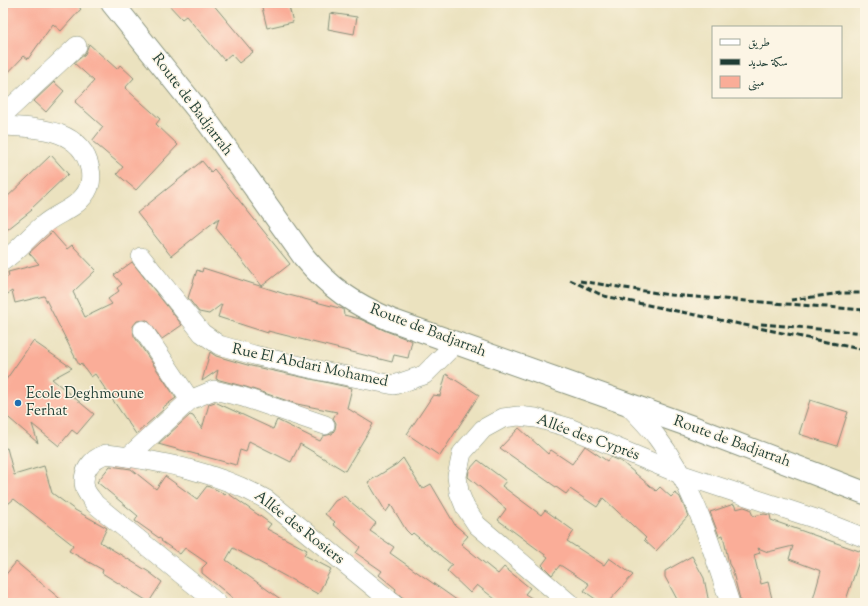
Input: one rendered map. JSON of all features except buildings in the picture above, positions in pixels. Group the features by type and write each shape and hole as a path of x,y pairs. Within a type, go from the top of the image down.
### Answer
{"main road":[{"name":"Route de Badjarrah","path":"112,3 209,124 304,257 318,274 345,297 391,320 719,437 865,493"}],"street":[{"path":"3,115 77,46"},
{"path":"3,126 47,131 66,136 79,145 85,152 90,173 89,189 83,198 44,224 3,262"},
{"name":"Rue El Abdari Mohamed","path":"141,257 202,332 219,345 254,356 394,385 424,375 456,342"},
{"path":"143,330 190,400"},
{"path":"128,457 190,400 214,390 243,397 325,425"},
{"path":"628,404 656,436 680,474 701,518 730,603"},
{"name":"Allée des Cyprés","path":"569,603 477,525 465,507 459,492 457,476 462,453 483,429 503,418 518,416 536,418 567,427 680,474 819,520 865,538"},
{"name":"Allée des Rosiers","path":"217,603 94,504 85,489 85,477 88,466 96,458 106,454 178,466 218,477 251,491 267,500 393,603"}],"railway":[{"path":"570,280 604,296 865,350"},
{"path":"580,281 670,295 865,310"},
{"path":"791,300 841,293 865,293"},
{"path":"761,324 865,333"}],"place":[{"name":"Ecole Deghmoune Ferhat","path":"18,403"}]}
